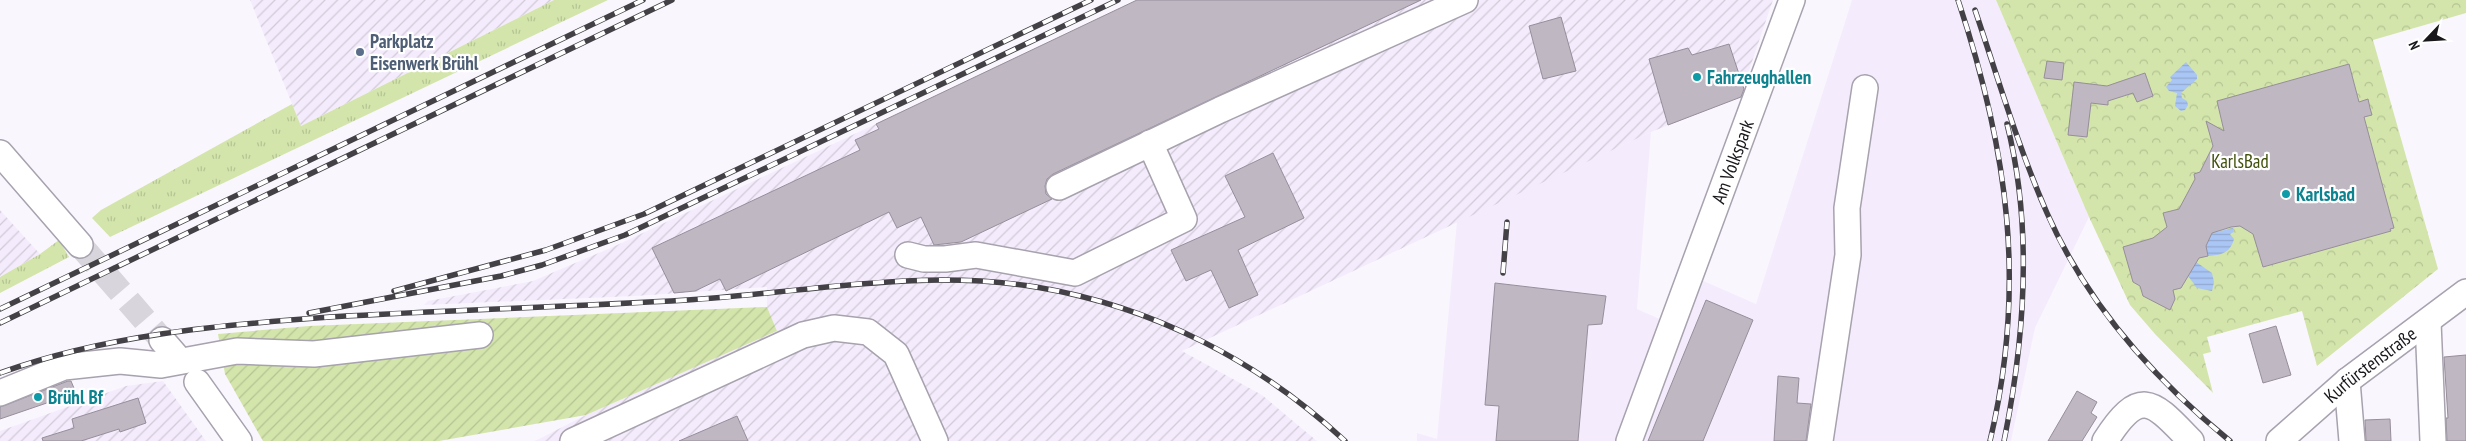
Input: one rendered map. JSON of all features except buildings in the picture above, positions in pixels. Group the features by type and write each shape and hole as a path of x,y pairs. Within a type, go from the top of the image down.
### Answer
{"street":[{"path":"1059,187 1150,143 1465,0"},
{"name":"Am Volkspark","path":"1629,441 1671,324 1730,146 1792,0"},
{"path":"1820,441 1848,255 1847,208 1865,88"},
{"path":"908,255 924,259 945,259 976,255 1076,273 1184,219 1150,143"},
{"path":"0,153 80,245"},
{"name":"Kurfürstenstraße","path":"2279,441 2347,382 2466,292"},
{"path":"2428,322 2433,441"},
{"path":"573,441 803,335 834,328 868,332 896,354 935,441"},
{"path":"0,392 64,367 120,361 160,365 237,351 314,354 480,335"},
{"path":"197,382 238,441"},
{"path":"2347,382 2352,441"},
{"path":"2105,441 2125,414 2136,406 2146,404 2160,410 2191,441"}],"shaded area":[{"name":"Parkplatz Eisenwerk Brühl","path":"250,0 554,0 301,126"},
{"path":"1141,0 1773,0 1742,91 1746,95 1651,132 1182,351 1262,395 1317,441 535,441 586,415 777,331 767,307 767,287 635,296 424,305 428,301 533,281 615,246"},
{"path":"1852,0 1996,0 2089,217 2035,328 2011,441 1417,441 1417,433 1437,439 1457,221 1651,132 1637,309 1671,324 1699,279 1756,304"},
{"path":"0,210 40,254 0,277"},
{"path":"163,381 206,441 0,441 0,431 126,386"}],"green space":[{"path":"554,0 608,0 110,237 92,218 101,210 292,104 301,126"},
{"name":"KarlsBad","path":"1996,0 2466,0 2466,13 2373,40 2438,269 2317,366 2302,311 2207,337 2211,352 2203,354 2213,393 2155,334 2130,305 2089,217"},
{"path":"59,240 69,257 0,293 0,277 40,254"},
{"path":"767,307 777,331 586,415 439,441 263,441 225,374 218,334 309,326"}],"water":[{"path":"2186,62 2197,75 2197,79 2181,93 2182,98 2187,101 2188,105 2185,110 2181,111 2175,106 2177,93 2169,91 2166,87 2172,80 2170,77"},
{"path":"2233,228 2234,232 2230,234 2234,239 2230,248 2224,253 2208,256 2205,246 2212,233"},
{"path":"2196,262 2212,273 2214,282 2212,291 2197,288 2188,276"}],"tunnel":[{"path":"80,245 162,340"}],"railway":[{"path":"0,309 643,0"},
{"path":"0,323 672,0"},
{"path":"394,291 546,250 644,214 1091,0"},
{"path":"309,313 501,276 542,265 625,235 1118,0"},
{"path":"1958,0 1989,110 2000,164 2007,218 2009,272 2008,327 2001,383 1990,441"},
{"path":"1975,10 2018,138 2047,213 2063,246 2102,309 2125,338 2175,392 2230,441"},
{"path":"2004,441 2017,363 2023,282 2020,202 2007,124"},
{"path":"1503,273 1507,222"},
{"path":"0,373 81,349 121,341 204,328 246,324 330,317 687,300 905,281 992,282 1036,287 1079,296 1121,308 1162,323 1202,341 1240,362 1277,386 1312,412 1345,441"}],"place":[{"name":"Parkplatz Eisenwerk Brühl","path":"360,52"},
{"name":"Fahrzeughallen","path":"1697,77"},
{"name":"Karlsbad","path":"2286,194"},
{"name":"Brühl Bf","path":"38,397"}]}
